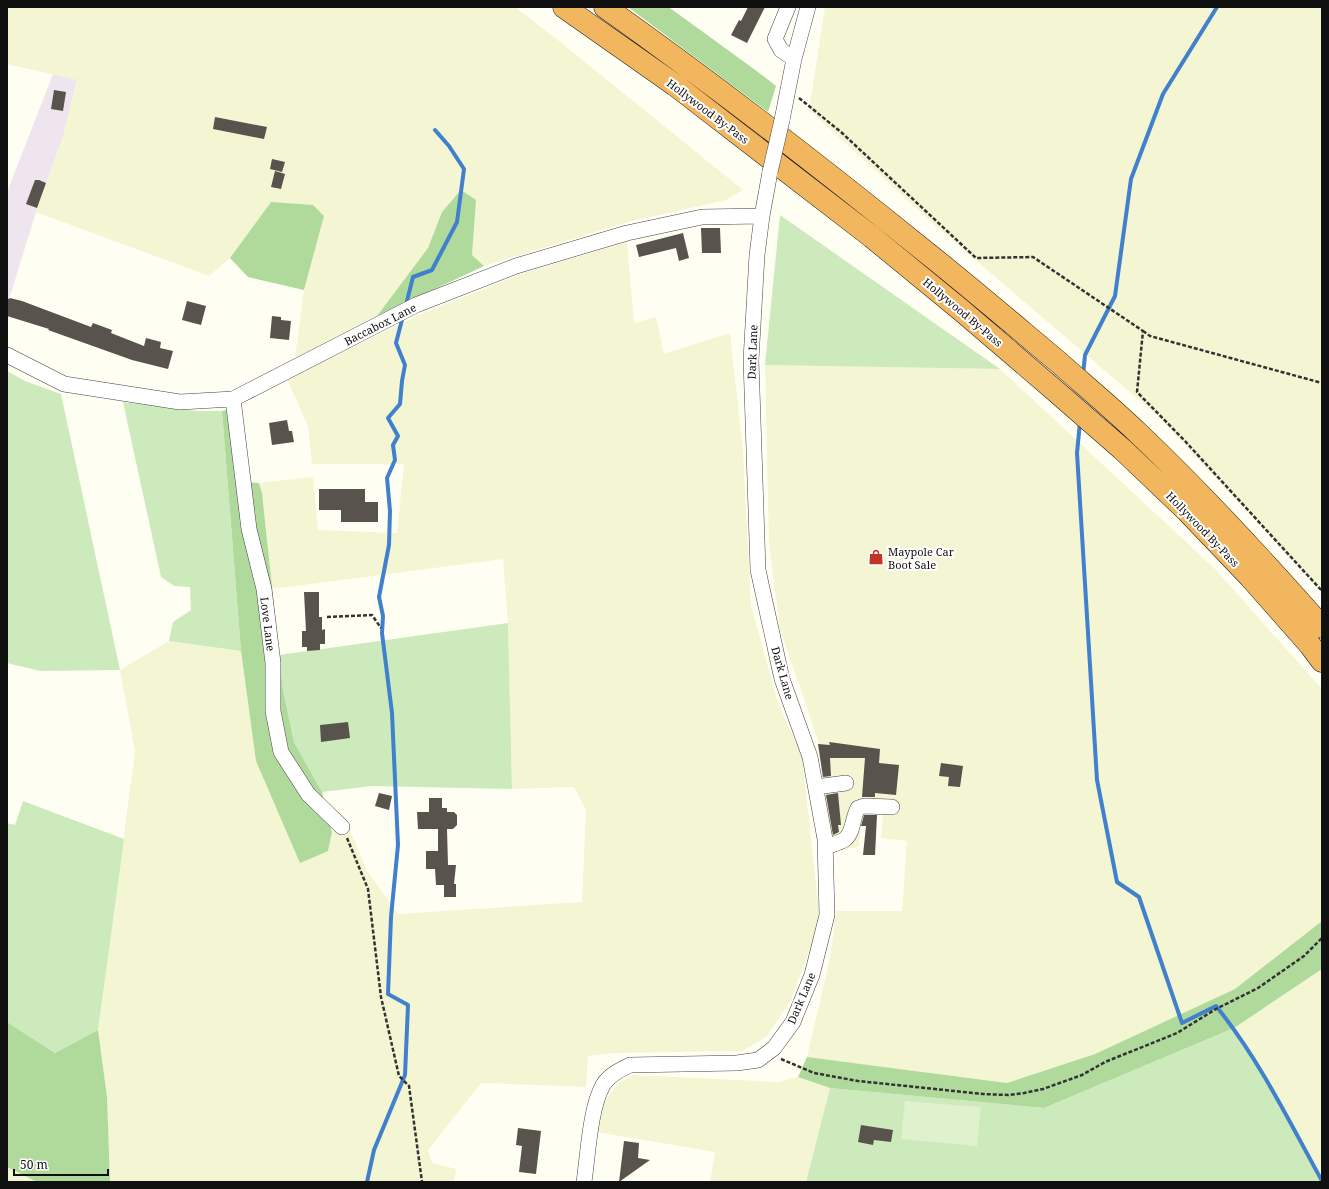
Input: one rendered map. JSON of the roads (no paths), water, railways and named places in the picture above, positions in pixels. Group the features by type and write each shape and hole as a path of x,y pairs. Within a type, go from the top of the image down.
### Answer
{"highway":[{"name":"Hollywood By-Pass","path":"564,7 675,85 872,237 962,310 1122,449 1187,511 1250,578 1310,645 1322,661"},
{"name":"Hollywood By-Pass","path":"605,7 684,63 886,220 977,293 1068,371 1136,431 1202,496 1265,562 1322,627"}],"street":[{"path":"788,7 775,39 781,50 794,59"},
{"name":"Dark Lane","path":"584,1182 591,1126 596,1104 603,1085 614,1074 630,1065 737,1063 758,1060 774,1048 793,1022 812,975 827,915 826,839 810,757 782,679 758,570 751,360 757,255 762,216 787,89 808,7"},
{"name":"Baccabox Lane","path":"7,355 64,384 180,402 233,400 416,305 516,266 626,233 702,217 762,216"},
{"name":"Love Lane","path":"233,400 249,529 264,589 273,663 273,711 281,752 308,794 342,827"},
{"path":"816,787 846,783"},
{"path":"826,847 842,841 847,837 852,828 858,808 864,806 892,808"}],"waterway":[{"path":"1083,375 1085,355 1115,296 1131,179 1163,94 1217,7"},
{"path":"406,305 413,277 432,270 457,222 464,169 449,146 435,130"},
{"path":"367,1182 374,1150 405,1075 408,1005 388,994 391,917 398,845 392,713 382,633 383,616 379,597 389,545 390,511 387,478 395,460 393,445 398,436 388,418 400,404 405,365 396,343 403,316"},
{"path":"1080,422 1077,453 1097,780 1117,882 1139,897 1182,1023 1216,1006 1232,1026 1260,1069 1322,1181"}],"place":[{"name":"Maypole Car Boot Sale","path":"876,557"}]}
